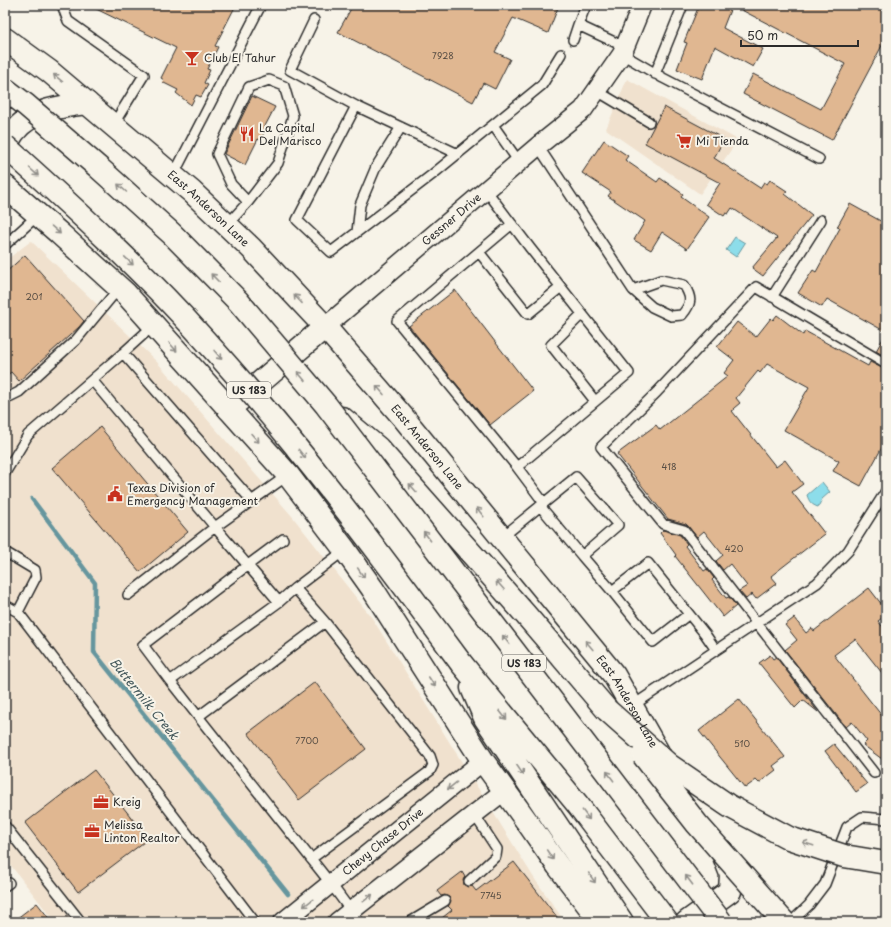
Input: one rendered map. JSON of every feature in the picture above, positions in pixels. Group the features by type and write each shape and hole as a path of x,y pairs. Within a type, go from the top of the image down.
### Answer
{"main road":[{"name":"East Anderson Lane","path":"5,38 50,71 192,192 251,248 325,327 402,416 614,675 685,800 718,843 751,897 772,922"},
{"name":"US 183","path":"5,89 26,105 99,168 172,234 238,301 326,405 721,922"},
{"path":"5,149 14,132 32,116 66,106 87,104"},
{"name":"US 183","path":"5,146 134,266 217,353 269,413 366,535 461,663 578,805 667,922"},
{"path":"5,186 119,288 288,475 372,588 483,761 504,791 558,866 601,921"},
{"name":"Gessner Drive","path":"228,409 325,327"},
{"path":"326,405 378,448 525,614 607,710 698,824 784,922"},
{"path":"461,663 485,718 622,922"},
{"path":"607,710 669,765 729,806 789,838 844,856 886,863"},
{"path":"687,922 730,891 731,874 718,843"}],"street":[{"name":"Gessner Drive","path":"325,327 538,146 583,110 624,51 642,5"},
{"name":"Chevy Chase Drive","path":"284,922 483,761"},
{"path":"349,919 474,814 504,791"}],"lane":[{"path":"62,5 68,21 144,75 113,125"},
{"path":"173,176 261,5"},
{"path":"573,40 586,5"},
{"path":"655,74 683,5"},
{"path":"314,20 290,70 356,106 458,154"},
{"path":"578,25 624,51 655,74 819,159"},
{"path":"356,106 297,220 331,252 458,154 542,85 561,54"},
{"path":"227,225 248,202 278,163 293,116 284,86 269,80 249,87 217,154 232,184 248,202"},
{"path":"597,91 649,122"},
{"path":"493,125 519,162"},
{"path":"358,232 360,205 376,167 401,127"},
{"path":"538,146 633,290 652,307 671,316 682,315 689,306 690,295 684,285 661,280 633,290"},
{"path":"486,190 629,373 517,467"},
{"path":"5,245 38,215"},
{"path":"772,297 821,220"},
{"path":"512,224 397,321 517,467 542,504 582,556 653,642 689,614"},
{"path":"479,252 528,314 561,287"},
{"path":"874,773 684,530 663,524 601,447 657,392 756,287 886,364"},
{"path":"5,399 19,392 76,340 119,288"},
{"path":"582,314 551,345 595,401"},
{"path":"5,473 28,435 154,325"},
{"path":"123,353 252,501"},
{"path":"92,380 279,602"},
{"path":"128,595 215,527 288,475"},
{"path":"501,538 576,477 618,525 582,556"},
{"path":"632,706 817,584 848,552 886,491"},
{"path":"283,540 142,645 331,884 349,919"},
{"path":"170,681 279,602 345,550"},
{"path":"5,552 35,570 36,578 18,612"},
{"path":"612,591 648,563 716,650"},
{"path":"295,588 324,622 430,756 433,765 430,771 311,859"},
{"path":"5,605 18,612 255,922"},
{"path":"199,716 324,622"},
{"path":"469,881 496,856 497,849 474,814"},
{"path":"791,922 809,906 825,884 847,827 862,817 886,818"},
{"path":"5,826 81,922"},
{"path":"410,922 445,901"}],"shaded area":[{"path":"627,79 738,140 700,194 606,129"},
{"path":"31,241 156,361 292,516 372,618 534,878 565,922 55,922 5,858 5,261"}],"water":[{"path":"735,237 745,243 736,257 726,250"},
{"path":"822,482 830,492 822,499 818,507 811,503 807,495"}],"building":[{"name":"Club El Tahur","path":"88,5 236,5 215,46 218,47 207,69 210,70 204,83 208,85 201,97 196,95 191,105 176,93 178,90 162,82 164,80 161,78 176,48"},
{"path":"353,5 559,5 548,33 513,18 495,52 510,59 495,89 483,83 473,102 338,32"},
{"path":"702,5 732,5 723,28 763,49 753,67 715,46 702,79 677,69 687,43 684,42 698,8 701,9"},
{"path":"732,5 886,5 886,38 832,140 743,94 753,74 821,109 845,64"},
{"name":"La Capital Del Marisco","path":"252,96 275,107 264,128 266,129 260,140 258,139 245,165 224,154"},
{"path":"664,107 724,139 714,158 760,188 764,182 767,184 770,180 787,191 785,194 812,215 763,276 752,268 777,238 732,208 728,214 726,213 724,216 706,204 720,183 645,143"},
{"path":"604,140 628,156 625,160 657,182 660,178 683,194 681,197 709,217 687,249 662,232 651,250 634,240 645,221 608,196 611,192 582,173"},
{"path":"850,204 886,224 886,332 827,299 822,307 798,293 813,270 816,272 840,228 837,227"},
{"path":"25,255 84,321 19,381 11,372 5,377 5,273"},
{"path":"455,290 533,391 490,425 409,326"},
{"path":"777,315 803,335 805,331 868,366 870,362 886,370 886,440 861,486 833,471 839,461 784,430 809,387 767,364 760,373 758,371 736,398 740,403 732,411 776,467 785,460 803,484 792,492 825,534 771,576 777,583 756,599 752,594 746,599 739,591 747,586 730,564 723,570 716,561 723,555 704,531 697,537 686,524 668,519 617,454 656,425 660,430 728,376 724,373 734,360 717,347 737,322 756,337 771,318 773,320"},
{"path":"886,333 886,357 876,351"},
{"name":"Texas Division of Emergency Management","path":"100,427 188,532 140,572 52,468"},
{"path":"663,530 680,535 687,544 685,546 704,571 707,569 714,578 712,580 726,598 729,597 736,606 723,617 675,556 676,555 660,533"},
{"path":"869,588 886,610 886,615 878,621 886,631 886,678 855,639 834,655 886,721 886,762 863,745 867,741 852,722 846,727 785,650 797,640 785,625 794,618 806,633 812,628 814,631"},
{"path":"770,655 773,659 776,657 818,712 803,700 795,708 759,663"},
{"path":"315,682 366,749 299,800 248,733"},
{"path":"739,699 785,757 773,766 776,770 759,783 756,780 745,788 699,731"},
{"path":"834,744 867,784 856,792 825,751"},
{"path":"94,770 148,839 78,892 25,823"},
{"path":"514,862 561,922 437,922 452,910 448,906 451,901 450,898 445,895 441,896 437,891 462,872 465,877 463,880 464,885 468,887 472,886 476,891"},
{"path":"37,903 52,922 12,922"}],"waterway":[{"name":"Buttermilk Creek","path":"32,499 95,583 94,652 288,894"}],"place":[{"name":"Club El Tahur","path":"192,58"},
{"name":"La Capital Del Marisco","path":"247,134"},
{"name":"Mi Tienda","path":"684,141"},
{"name":"Texas Division of Emergency Management","path":"115,494"},
{"name":"Kreig","path":"101,802"},
{"name":"Melissa Linton Realtor","path":"92,831"}]}
